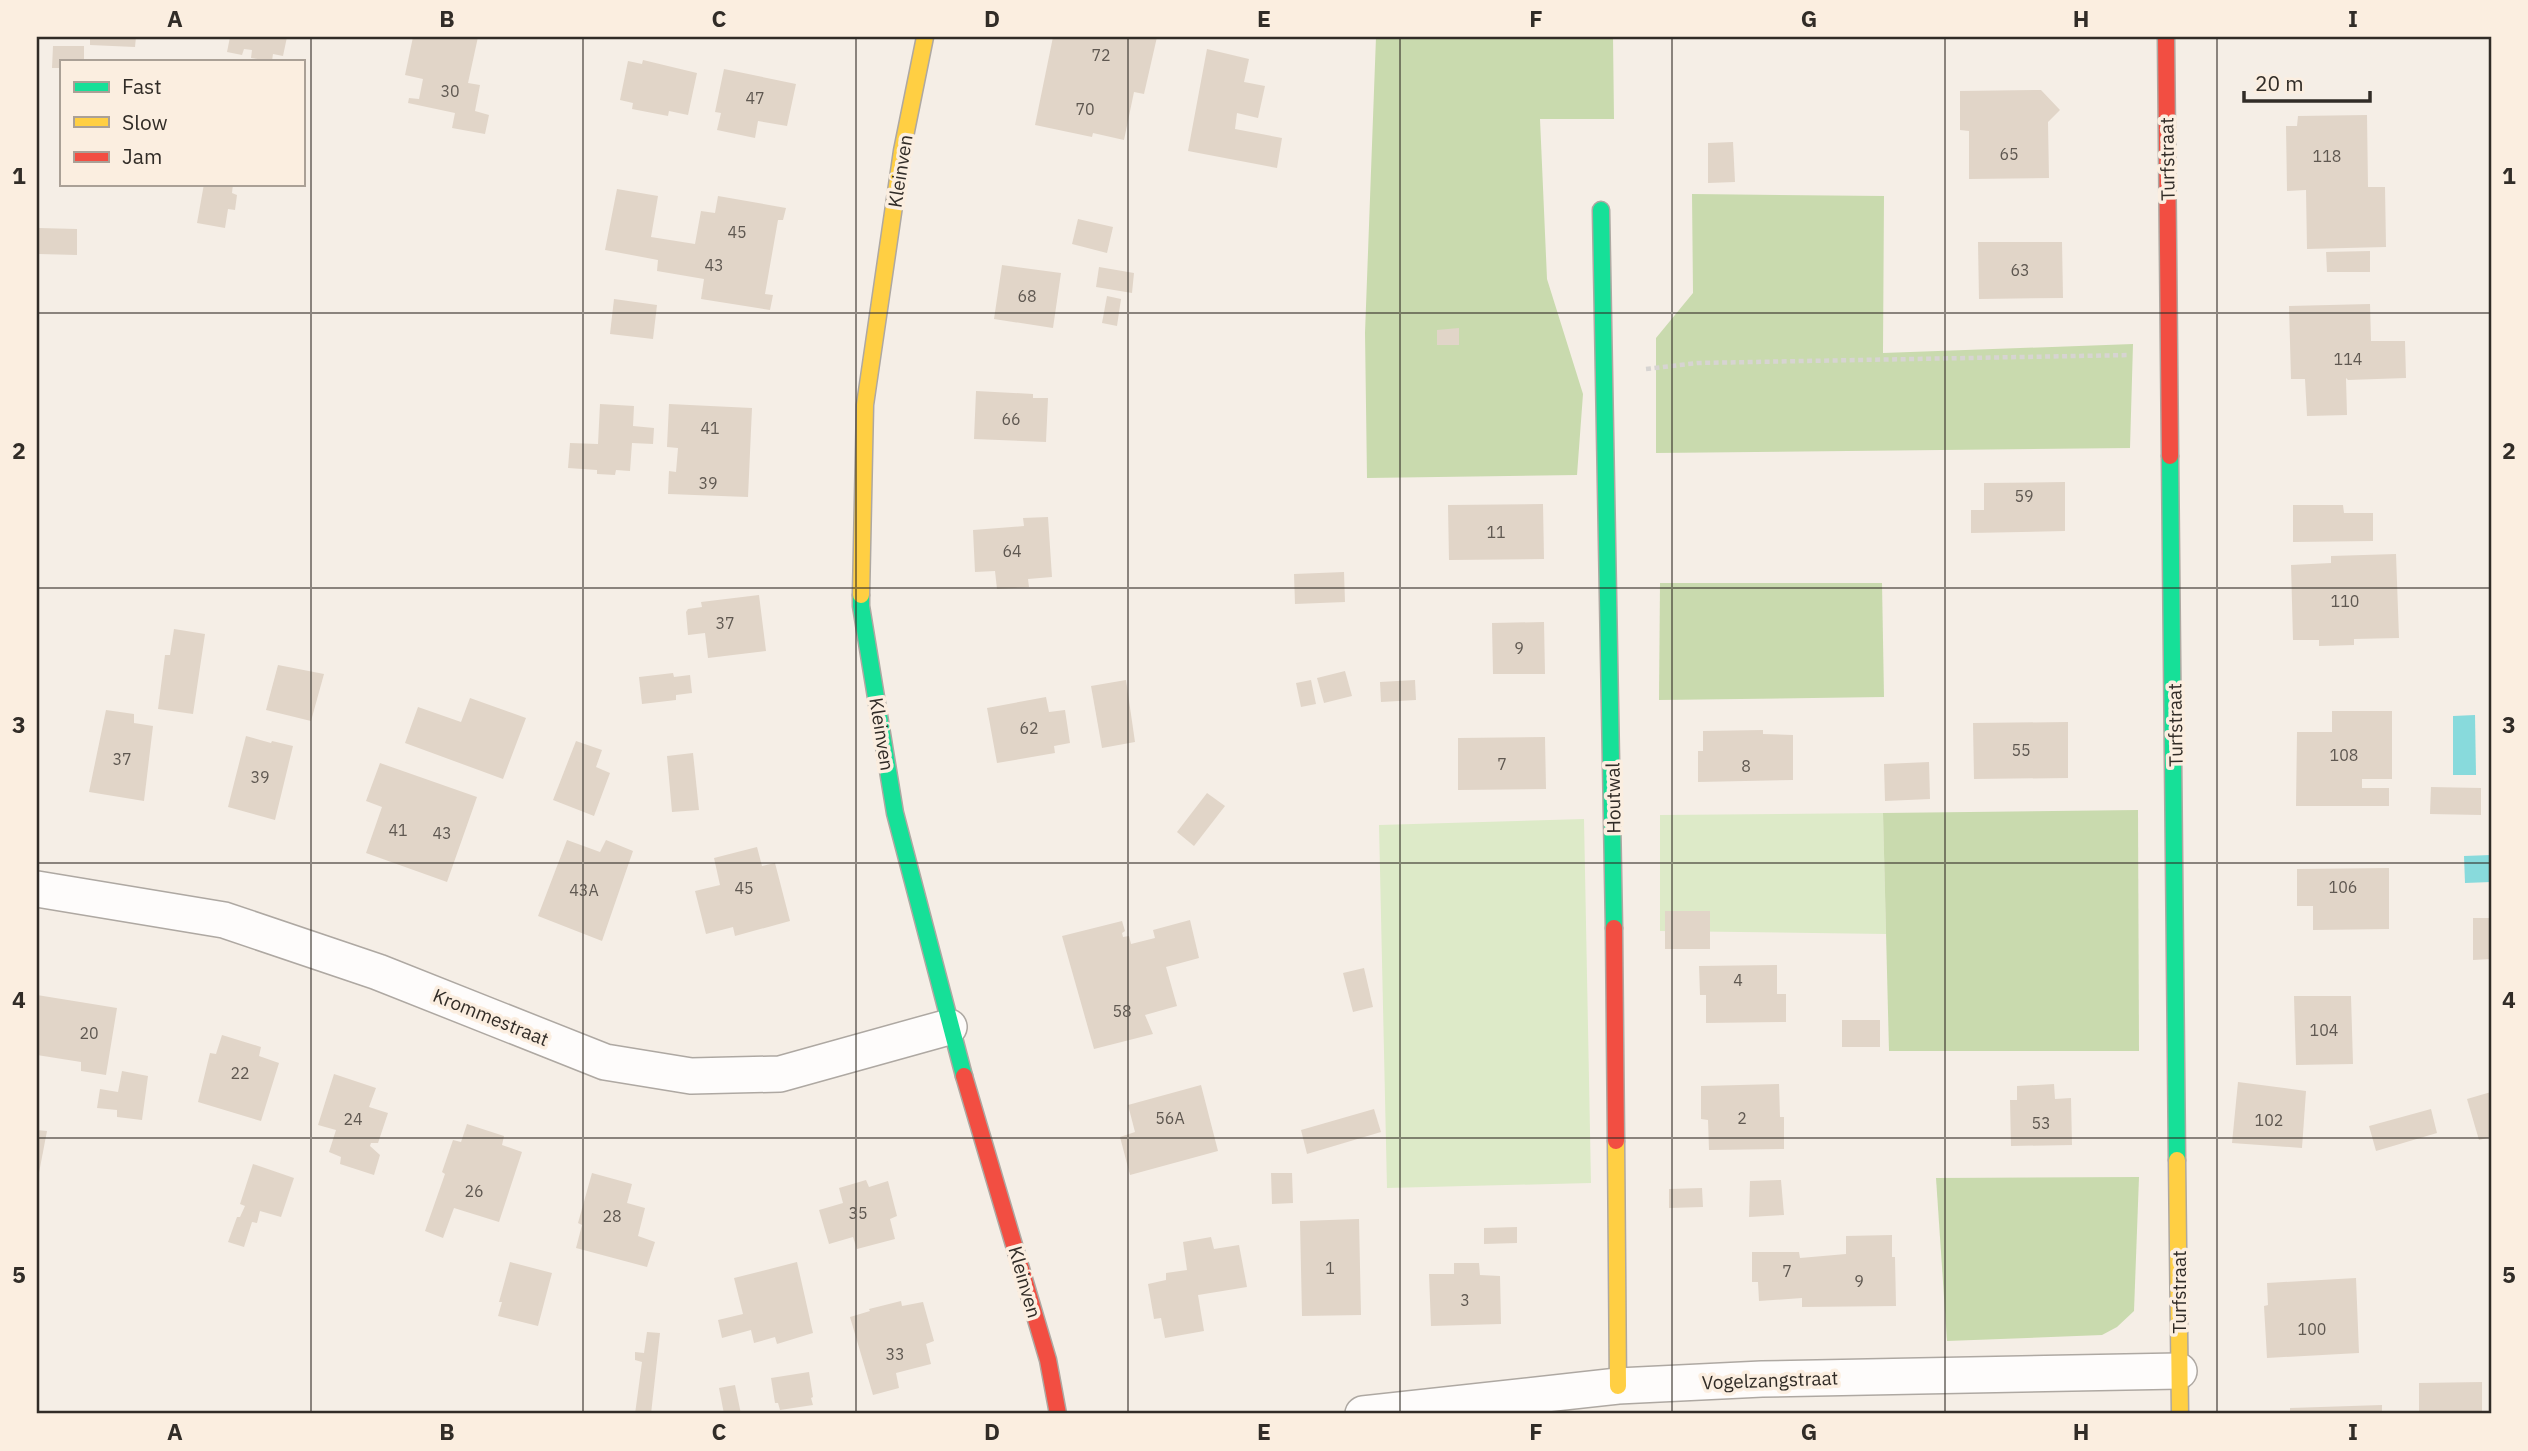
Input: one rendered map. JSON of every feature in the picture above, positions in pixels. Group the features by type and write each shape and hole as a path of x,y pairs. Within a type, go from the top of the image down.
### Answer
{"street":[{"name":"Kleinven","path":"925,37 902,151 866,405 861,606 895,813 949,1027 1048,1360 1058,1414"},
{"name":"Turfstraat","path":"2166,37 2180,1414"},
{"name":"Houtwal","path":"1601,210 1613,790 1619,1386"},
{"name":"Krommestraat","path":"37,889 224,920 378,972 605,1062 691,1076 780,1074 949,1027"},
{"name":"Vogelzangstraat","path":"1363,1414 1619,1386 1762,1379 2179,1371"}],"path":[{"path":"1637,370 1697,363 2138,354"}],"green space":[{"path":"1376,37 1613,37 1614,119 1540,119 1547,279 1583,394 1577,475 1367,478 1365,333"},
{"path":"1692,194 1884,196 1883,353 2133,344 2130,448 1656,453 1656,338 1693,293"},
{"path":"1660,583 1882,583 1884,697 1659,700"},
{"path":"2138,810 2139,1051 1889,1051 1883,813"},
{"path":"1883,813 1886,934 1660,931 1660,815"},
{"path":"1584,819 1591,1183 1387,1188 1379,825"},
{"path":"2139,1177 2134,1311 2117,1327 2102,1335 1947,1341 1936,1178"}],"water":[{"path":"2475,715 2476,775 2453,775 2453,716"},
{"path":"2491,855 2491,882 2465,883 2464,856"}],"building":[{"path":"90,37 136,37 135,47 90,45"},
{"path":"230,37 287,37 283,56 273,54 272,60 251,58 252,50 244,49 242,55 227,52"},
{"path":"413,37 478,37 468,83 480,85 475,111 489,115 485,134 452,128 455,113 408,103 409,98 419,99 423,79 405,75"},
{"path":"1053,37 1157,37 1144,94 1134,92 1124,140 1093,133 1092,137 1035,125"},
{"path":"53,46 84,46 84,60 60,60 60,68 52,68"},
{"path":"1207,49 1249,59 1244,82 1265,86 1258,118 1237,113 1235,129 1282,138 1277,168 1188,151"},
{"path":"643,60 697,73 688,115 669,111 668,116 632,109 633,103 620,100 628,61 642,64"},
{"path":"724,69 796,84 787,126 758,121 755,138 717,130 721,113 715,112"},
{"path":"2041,90 2060,110 2048,122 2049,178 1969,179 1969,131 1960,130 1960,91"},
{"path":"2367,115 2368,187 2385,187 2386,247 2307,249 2306,190 2287,191 2286,126 2297,126 2298,116"},
{"path":"1733,142 1735,182 1708,183 1708,143"},
{"path":"204,186 233,186 232,193 237,195 235,210 228,209 225,228 197,223"},
{"path":"617,189 658,196 651,237 695,244 701,211 715,213 718,196 786,208 783,220 778,220 765,294 773,295 770,310 701,299 704,279 657,271 658,260 605,250"},
{"path":"1078,219 1113,227 1107,253 1072,244"},
{"path":"39,228 77,229 77,255 39,254"},
{"path":"1978,242 2062,242 2063,298 1979,299"},
{"path":"2370,251 2370,272 2327,272 2326,252"},
{"path":"1002,265 1061,273 1053,328 994,319"},
{"path":"1099,267 1134,273 1132,293 1096,287"},
{"path":"1107,296 1121,299 1117,326 1102,323"},
{"path":"614,299 657,305 653,339 610,334"},
{"path":"2370,304 2371,341 2405,341 2406,378 2346,378 2347,415 2307,416 2305,379 2291,379 2289,306"},
{"path":"1459,328 1459,345 1437,345 1437,330"},
{"path":"976,391 1033,394 1033,398 1048,398 1046,442 974,439"},
{"path":"600,404 634,406 633,426 654,428 653,444 632,443 630,471 616,470 615,475 597,474 597,470 568,468 570,443 598,444"},
{"path":"669,404 752,408 748,497 668,494 669,471 676,472 678,448 667,447"},
{"path":"2065,482 2065,531 1971,533 1971,510 1984,510 1984,483"},
{"path":"1543,504 1544,559 1449,560 1448,505"},
{"path":"2293,505 2343,505 2344,513 2373,513 2373,541 2293,542"},
{"path":"1048,517 1052,577 1028,579 1029,587 997,589 995,571 975,572 973,530 1024,526 1023,518"},
{"path":"2396,554 2399,638 2354,639 2354,645 2319,646 2319,640 2293,640 2291,565 2331,563 2331,556"},
{"path":"1344,572 1345,602 1295,604 1294,574"},
{"path":"759,595 766,651 708,658 705,633 688,635 688,609 702,607 701,602"},
{"path":"1544,622 1545,674 1493,674 1492,623"},
{"path":"174,629 205,634 193,714 158,709 165,655 170,655"},
{"path":"278,665 324,674 311,721 266,710"},
{"path":"1345,671 1352,696 1324,703 1317,678"},
{"path":"673,673 674,677 690,675 692,693 676,695 676,700 642,704 639,677"},
{"path":"1126,680 1135,742 1102,748 1091,686"},
{"path":"1311,680 1316,704 1301,707 1296,683"},
{"path":"1415,680 1416,700 1381,702 1380,682"},
{"path":"1046,697 1049,712 1065,710 1070,743 1054,746 1055,753 997,763 987,708"},
{"path":"470,698 526,718 503,779 405,743 418,707 461,722"},
{"path":"106,710 134,714 134,723 153,726 144,801 89,792"},
{"path":"2332,711 2392,711 2392,779 2362,779 2362,788 2389,788 2389,806 2296,806 2297,732 2332,732"},
{"path":"2068,722 2068,778 1974,779 1973,723"},
{"path":"1763,730 1763,734 1793,735 1793,780 1698,782 1698,751 1703,751 1703,731"},
{"path":"246,736 293,746 275,820 228,807"},
{"path":"1545,737 1546,789 1458,790 1458,738"},
{"path":"576,741 602,750 596,767 610,773 594,816 553,800"},
{"path":"693,753 699,810 672,812 667,756"},
{"path":"1929,762 1930,799 1885,801 1884,764"},
{"path":"380,763 477,797 447,882 366,853 382,807 366,801"},
{"path":"2431,787 2481,788 2481,815 2430,814"},
{"path":"1207,793 1225,806 1194,846 1177,832"},
{"path":"567,840 600,852 606,840 633,851 602,941 538,916"},
{"path":"757,847 762,866 775,863 790,921 735,936 733,927 706,934 695,891 720,885 714,858"},
{"path":"2389,868 2389,929 2313,930 2313,906 2297,906 2297,869"},
{"path":"1665,911 1710,911 1710,949 1665,949"},
{"path":"2473,918 2491,918 2491,959 2473,960"},
{"path":"1190,920 1199,958 1166,967 1177,1006 1145,1015 1153,1034 1094,1049 1062,936 1122,921 1125,931 1122,933 1123,937 1129,936 1131,944 1155,938 1153,930"},
{"path":"1777,965 1777,994 1786,994 1786,1022 1706,1023 1706,995 1700,995 1699,966"},
{"path":"1364,968 1373,1007 1353,1012 1343,973"},
{"path":"37,995 117,1008 106,1075 81,1071 81,1062 37,1055"},
{"path":"2294,996 2351,996 2353,1064 2296,1065"},
{"path":"1842,1020 1880,1020 1880,1047 1842,1047"},
{"path":"222,1035 261,1047 259,1056 279,1063 261,1121 198,1102 210,1053 216,1054"},
{"path":"122,1071 148,1076 142,1120 117,1117 117,1110 97,1108 100,1089 118,1092"},
{"path":"334,1074 376,1088 369,1107 388,1113 378,1143 371,1143 370,1146 380,1155 374,1175 340,1164 341,1157 329,1152 336,1130 318,1125"},
{"path":"2238,1082 2306,1091 2302,1148 2232,1143"},
{"path":"1779,1084 1780,1117 1784,1117 1784,1149 1709,1150 1708,1120 1701,1119 1701,1086"},
{"path":"2054,1084 2055,1099 2071,1098 2072,1145 2011,1146 2010,1100 2017,1100 2017,1086"},
{"path":"1201,1085 1218,1151 1130,1175 1120,1137 1135,1132 1128,1105"},
{"path":"2491,1092 2491,1137 2479,1140 2467,1099"},
{"path":"1374,1109 1381,1132 1307,1154 1301,1130"},
{"path":"2431,1109 2437,1133 2376,1151 2369,1126"},
{"path":"467,1124 504,1136 502,1145 522,1152 499,1222 454,1208 443,1238 425,1231 445,1174 442,1172 453,1140 461,1142"},
{"path":"37,1130 47,1131 38,1178 37,1178"},
{"path":"253,1164 294,1178 281,1217 260,1211 257,1223 252,1222 244,1247 228,1242 237,1217 240,1217 245,1206 240,1204"},
{"path":"592,1173 632,1184 627,1203 645,1208 638,1236 655,1242 647,1267 576,1248 582,1225 578,1223"},
{"path":"1271,1173 1292,1173 1293,1203 1272,1204"},
{"path":"866,1180 869,1187 888,1181 897,1216 890,1219 895,1239 857,1249 853,1237 829,1244 819,1210 843,1203 839,1188"},
{"path":"1781,1180 1784,1215 1749,1217 1750,1181"},
{"path":"1702,1188 1703,1207 1669,1208 1669,1189"},
{"path":"1359,1219 1361,1315 1302,1316 1300,1221"},
{"path":"1517,1227 1517,1243 1484,1244 1484,1228"},
{"path":"1892,1235 1896,1306 1802,1307 1802,1298 1759,1301 1758,1282 1752,1282 1752,1252 1799,1252 1800,1258 1846,1254 1846,1236"},
{"path":"1211,1237 1214,1249 1239,1245 1247,1287 1198,1295 1204,1331 1165,1338 1161,1318 1154,1319 1148,1284 1166,1280 1166,1273 1187,1270 1183,1242"},
{"path":"510,1262 552,1273 538,1326 498,1316"},
{"path":"797,1262 813,1333 777,1344 775,1337 754,1343 751,1330 722,1338 718,1320 743,1314 734,1278"},
{"path":"1454,1263 1479,1263 1480,1275 1500,1276 1501,1324 1431,1326 1429,1274 1454,1274"},
{"path":"2356,1278 2359,1353 2267,1358 2264,1306 2268,1305 2267,1283"},
{"path":"901,1301 902,1306 923,1302 934,1341 926,1344 931,1364 896,1373 899,1388 873,1395 850,1317"},
{"path":"647,1332 660,1333 651,1414 635,1414 642,1362 635,1360 635,1352 644,1353"},
{"path":"809,1372 813,1405 780,1410 778,1403 775,1403 771,1378"},
{"path":"2482,1382 2482,1414 2419,1414 2419,1383"},
{"path":"735,1385 741,1414 724,1414 719,1388"},
{"path":"2382,1405 2382,1414 2290,1414 2290,1408"}],"traffic: fast":[{"path":"1601,210 1614,928"},
{"path":"2170,456 2177,1160"},
{"path":"861,595 895,813 964,1076"}],"traffic: slow":[{"path":"861,595 865,405 902,151 925,37"},
{"path":"1616,1141 1618,1386"},
{"path":"2177,1160 2180,1414"}],"traffic: jam":[{"path":"2166,37 2170,456"},
{"path":"1614,928 1616,1141"},
{"path":"964,1076 1048,1360 1058,1414"}]}
